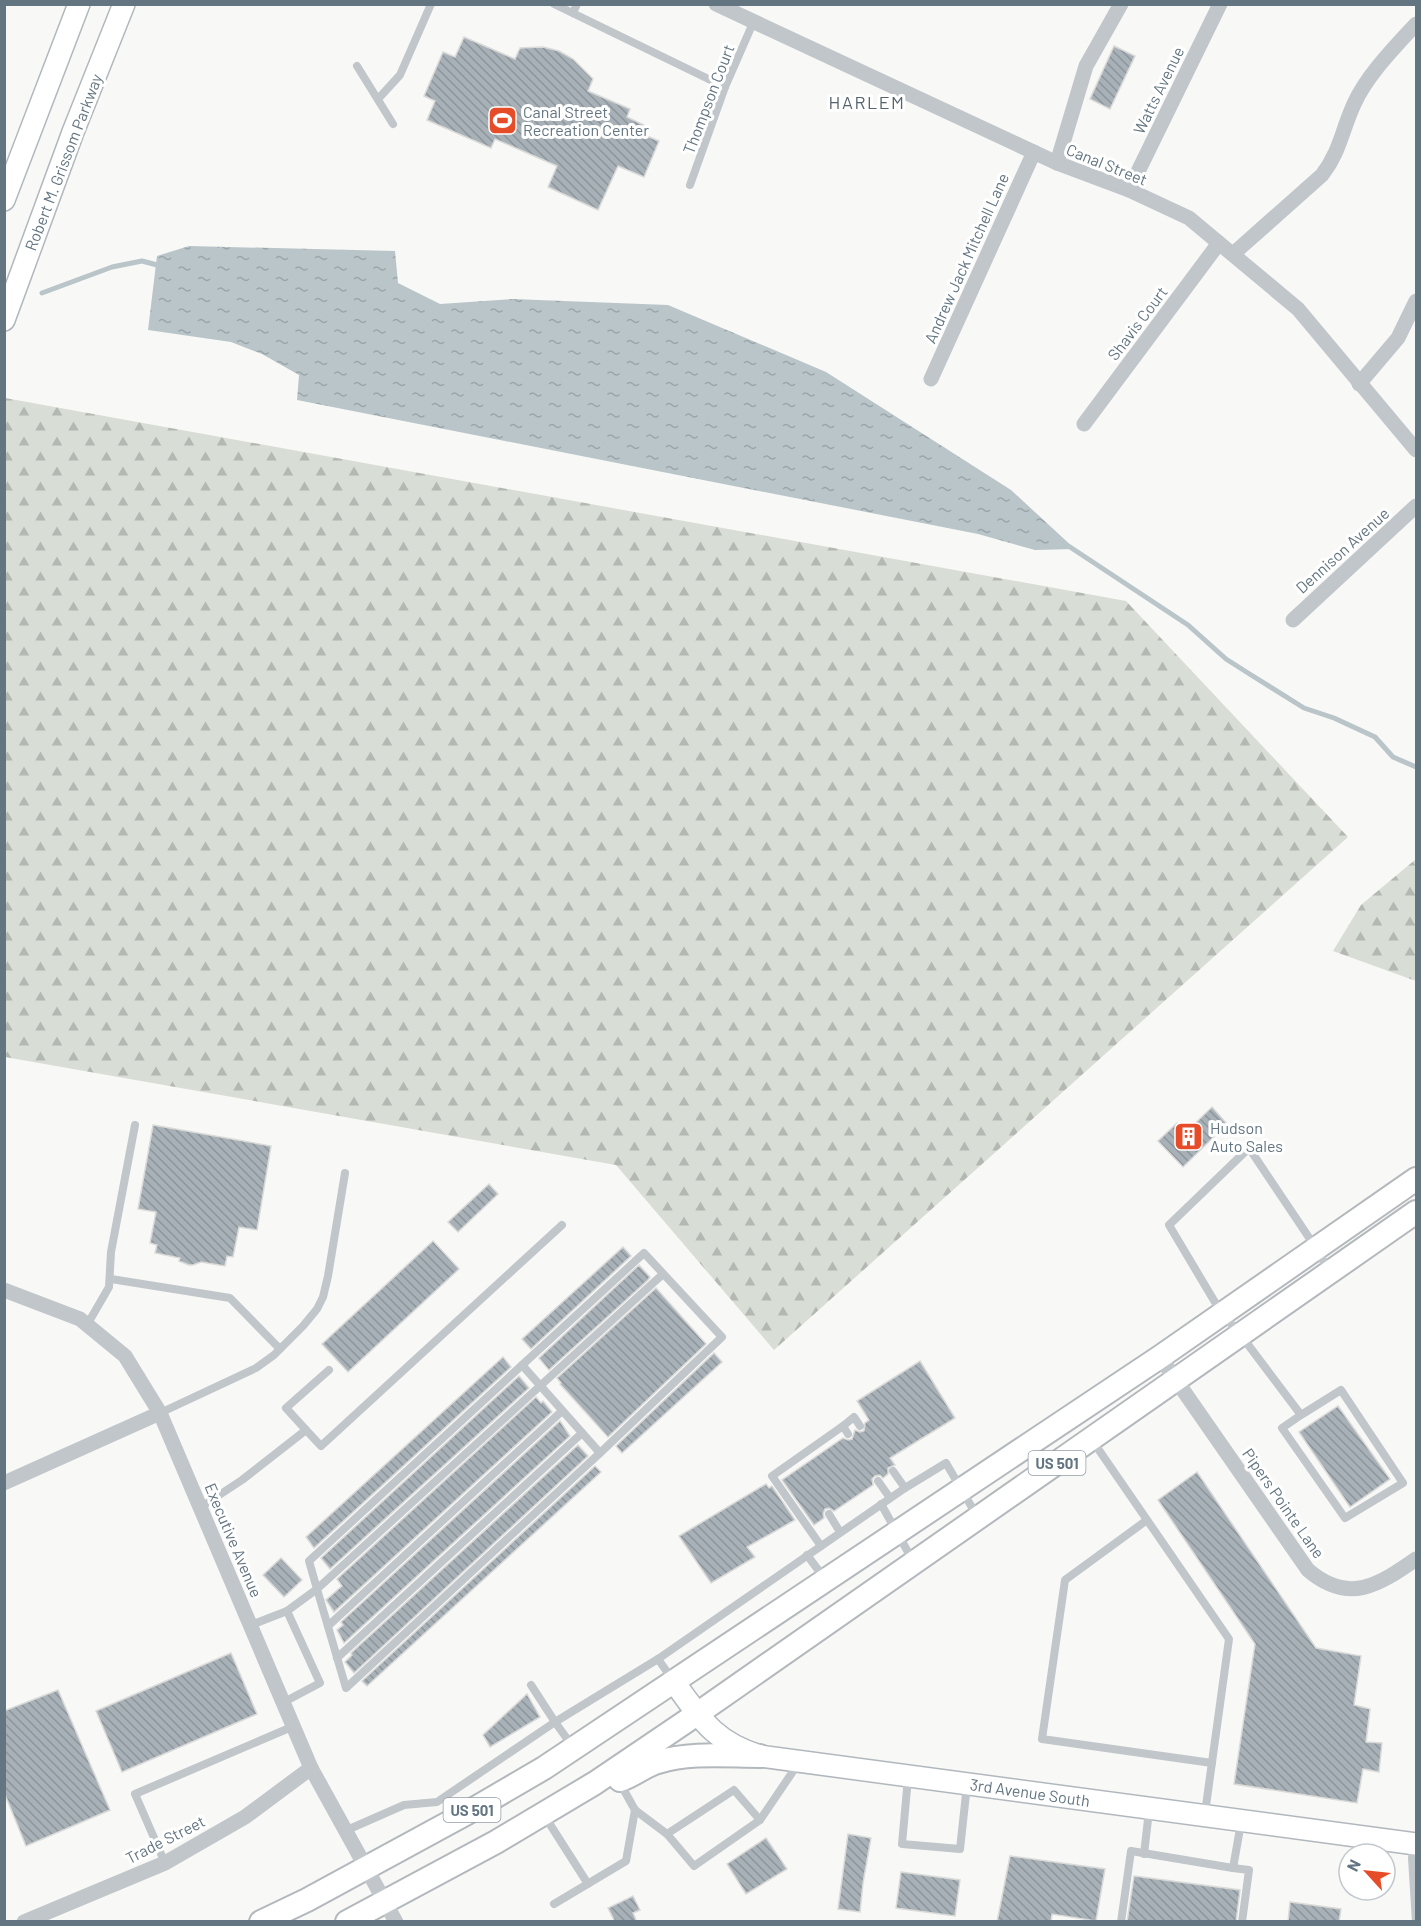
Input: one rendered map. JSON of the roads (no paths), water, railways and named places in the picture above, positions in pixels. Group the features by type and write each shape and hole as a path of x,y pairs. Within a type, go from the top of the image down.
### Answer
{"main road":[{"path":"4,200 80,4"},
{"name":"Robert M. Grissom Parkway","path":"4,320 73,132 124,4"},
{"name":"US 501","path":"261,1922 307,1900 467,1813 574,1748 1160,1357 1416,1179"},
{"name":"US 501","path":"347,1922 496,1842 595,1783 1416,1212"},
{"name":"3rd Avenue South","path":"675,1682 714,1734 739,1750 760,1756 1415,1844"},
{"path":"595,1783 606,1784 655,1762 671,1759 760,1756"}],"street":[{"path":"1057,163 1086,66 1121,4"},
{"name":"Watts Avenue","path":"1129,190 1220,4"},
{"name":"Canal Street","path":"719,5 753,23 1057,163 1129,190 1189,218 1298,309 1416,450"},
{"path":"1233,254 1322,175 1333,160 1354,102 1379,65 1416,24"},
{"name":"Andrew Jack Mitchell Lane","path":"931,379 1034,152"},
{"name":"Shavis Court","path":"1084,424 1219,243"},
{"path":"1359,384 1398,339 1416,301"},
{"name":"Dennison Avenue","path":"1293,620 1416,506"},
{"name":"Executive Avenue","path":"4,1290 80,1319 125,1356 160,1413 311,1768 396,1922"},
{"name":"Pipers Pointe Lane","path":"1160,1357 1308,1570 1320,1580 1352,1590 1369,1587 1392,1576 1416,1559"},
{"path":"4,1483 160,1413"},
{"name":"Trade Street","path":"24,1922 165,1863 245,1817 311,1768"}],"lane":[{"path":"378,99 400,75 431,4"},
{"path":"554,4 725,87"},
{"path":"573,13 577,4"},
{"name":"Thompson Court","path":"690,185 725,87 753,23"},
{"path":"357,66 393,124"},
{"path":"87,1325 110,1287 111,1252 135,1125"},
{"path":"1301,1415 1222,1314 1169,1225 1249,1148 1316,1248 1330,1273"},
{"path":"160,1413 256,1368 280,1349 303,1326 323,1297 345,1173"},
{"path":"329,1370 286,1408 321,1446 562,1225"},
{"path":"644,1253 663,1274 723,1337 345,1688 309,1561 644,1253"},
{"path":"251,1625 287,1611 317,1589 663,1274"},
{"path":"111,1279 230,1298 280,1349"},
{"path":"522,1365 600,1453"},
{"path":"1341,1390 1403,1483 1345,1518 1282,1428 1301,1415 1341,1390"},
{"path":"328,1626 562,1411"},
{"path":"821,1546 772,1476 854,1417 860,1426"},
{"path":"843,1426 848,1434"},
{"path":"201,1507 242,1480 306,1430"},
{"path":"337,1658 582,1433"},
{"path":"1091,1439 1228,1639 1205,1816"},
{"path":"795,1459 800,1467"},
{"path":"347,1830 404,1805 437,1802 555,1722 658,1659 881,1504 946,1463 978,1517"},
{"path":"893,1471 905,1488"},
{"path":"878,1481 890,1498"},
{"path":"881,1504 914,1562"},
{"path":"829,1514 840,1532"},
{"path":"1147,1520 1065,1580 1042,1738 1212,1763"},
{"path":"807,1556 826,1580"},
{"path":"284,1702 320,1683 287,1611"},
{"path":"658,1659 675,1682"},
{"path":"531,1685 574,1748"},
{"path":"165,1863 135,1794 294,1726"},
{"path":"618,1780 635,1810 667,1834 694,1866 760,1820 801,1760"},
{"path":"909,1775 902,1844 960,1849 967,1783"},
{"path":"667,1834 734,1790 760,1820"},
{"path":"1144,1854 1149,1809"},
{"path":"554,1904 626,1861 635,1810"},
{"path":"544,1813 588,1884"},
{"path":"1233,1868 1241,1822"},
{"path":"1415,1844 1412,1858 1416,1922"},
{"path":"1121,1922 1131,1851 1249,1870 1242,1922"}],"water":[{"path":"189,246 395,251 398,283 440,304 512,299 668,305 826,372 1011,490 1075,549 1035,550 978,534 297,400 299,375 262,354 231,342 148,330 157,256"}],"waterway":[{"path":"42,293 112,267 142,261 161,266"},
{"path":"1070,547 1188,625 1226,659 1248,673 1304,708 1334,718 1375,737 1393,757 1416,767"}],"place":[{"name":"Canal Street Recreation Center","path":"502,120"},
{"name":"Hudson Auto Sales","path":"1189,1136"}],"district":[{"name":"HARLEM","path":"867,102"}]}
